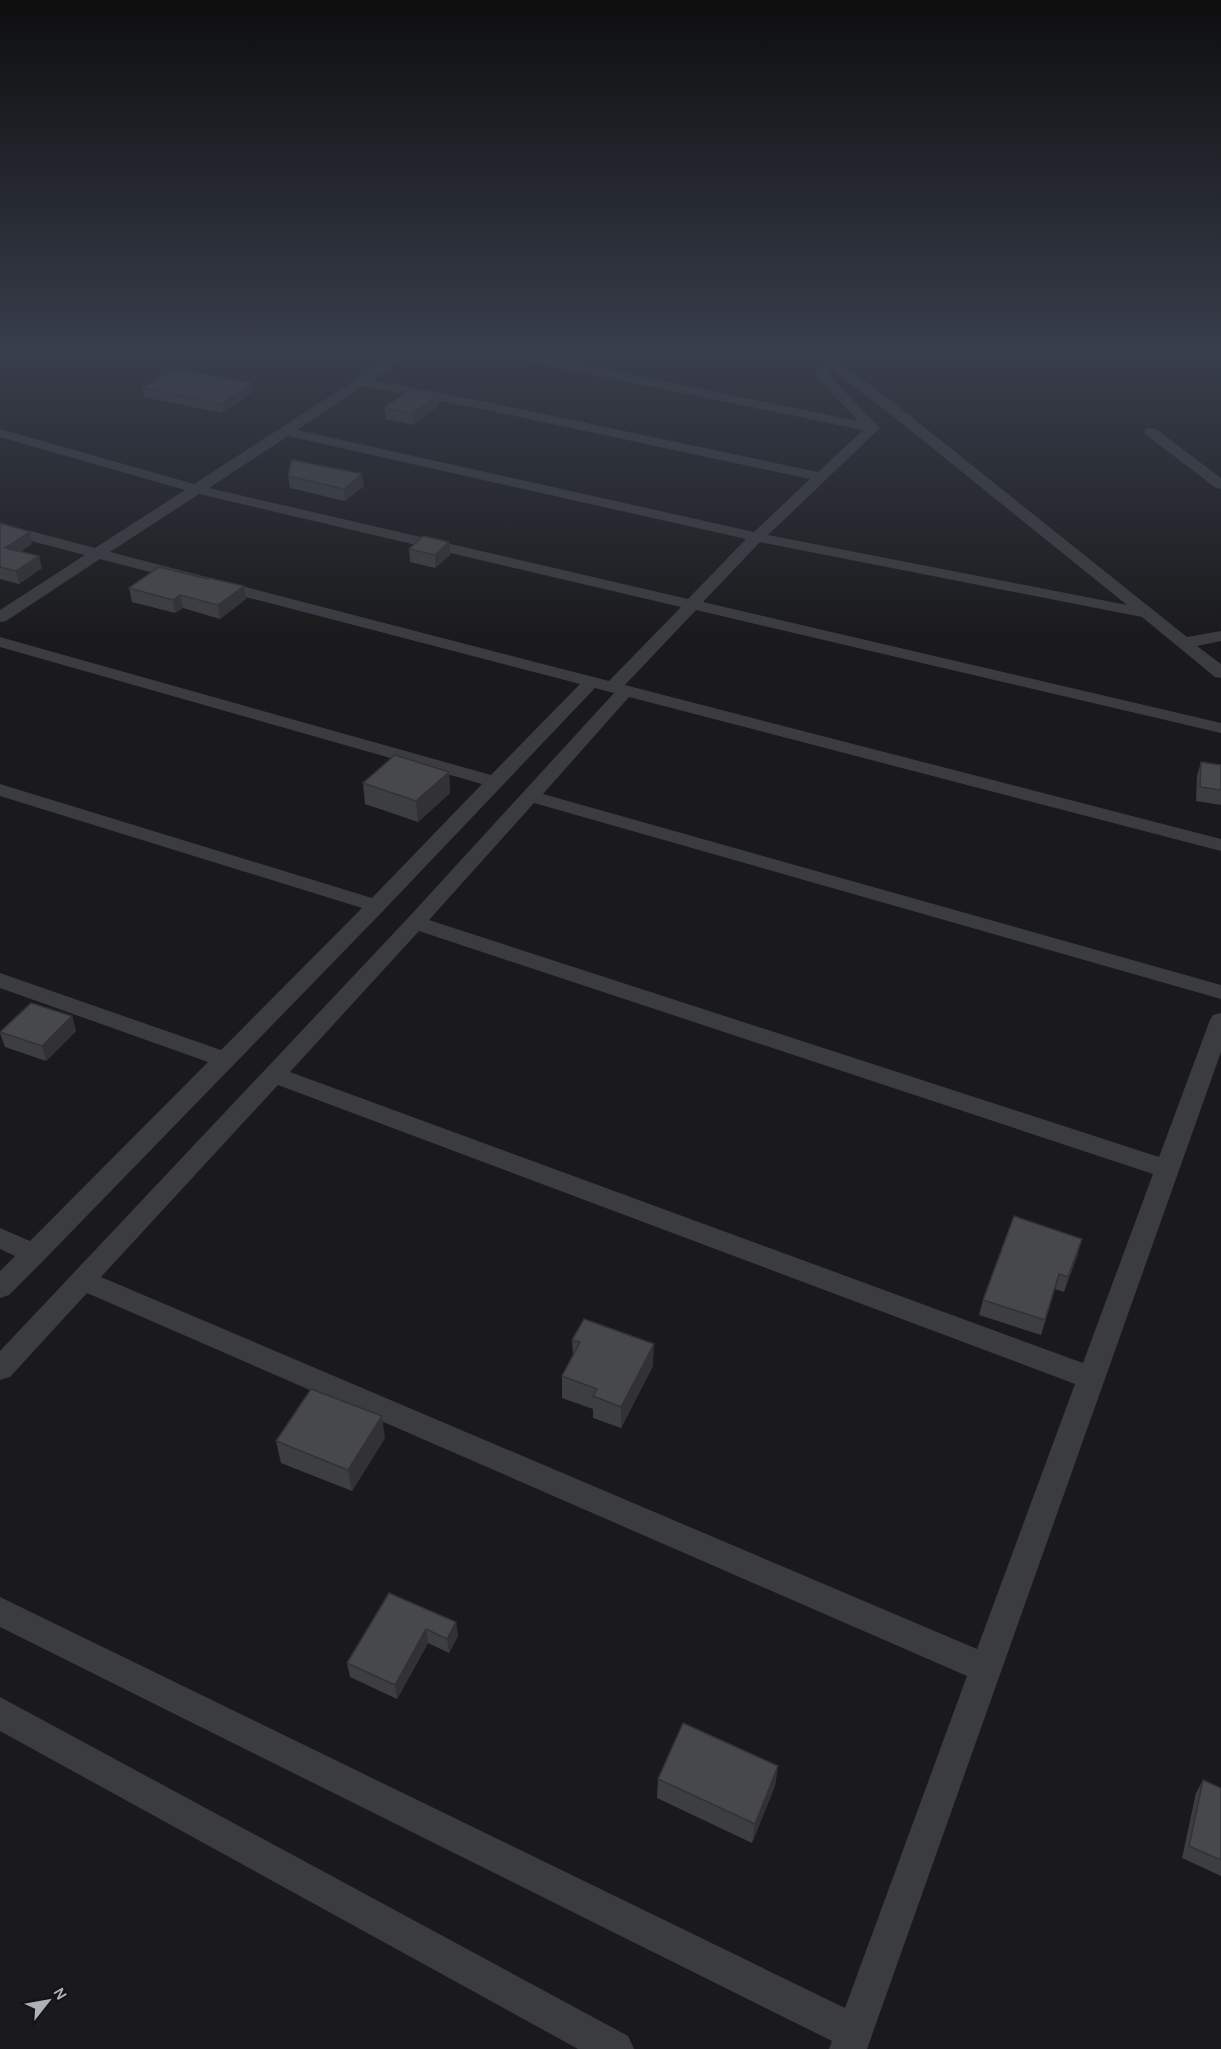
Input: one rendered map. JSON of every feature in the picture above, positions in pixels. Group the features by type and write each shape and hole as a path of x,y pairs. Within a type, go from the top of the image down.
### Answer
{"street":[{"path":"58,450 196,489 1221,728"},
{"path":"0,617 256,450"},
{"path":"368,450 757,537 1105,608 1146,613"},
{"path":"692,450 820,477"},
{"path":"0,1369 415,923 530,796 693,605 757,537 850,450"},
{"path":"942,450 1221,673"},
{"path":"1174,450 1221,485"},
{"path":"0,528 1221,845"},
{"path":"1184,643 1221,636"},
{"path":"0,642 495,782"},
{"path":"0,1288 376,906 591,682"},
{"path":"0,790 376,906"},
{"path":"530,796 1221,992"},
{"path":"415,923 1167,1169"},
{"path":"0,980 225,1059"},
{"path":"0,1611 851,2041 1221,1020"},
{"path":"273,1076 1091,1378"},
{"path":"0,1238 34,1254"},
{"path":"82,1280 986,1668"},
{"path":"0,1713 615,2049"}],"building":[{"path":"292,460 362,474 344,489 288,476"},
{"path":"0,523 30,532 5,548 39,556 16,571 0,567"},
{"path":"423,536 449,542 435,555 409,549"},
{"path":"159,567 244,586 218,605 180,595 173,600 129,588"},
{"path":"395,755 449,772 416,801 363,783"},
{"path":"1201,762 1221,765 1221,790 1200,787"},
{"path":"31,1003 72,1016 42,1046 0,1032"},
{"path":"1014,1216 1082,1239 1068,1277 1059,1274 1045,1320 983,1300"},
{"path":"584,1319 654,1344 621,1407 593,1396 597,1389 562,1376 580,1342 572,1340"},
{"path":"311,1389 382,1416 348,1470 276,1441"},
{"path":"389,1593 456,1622 447,1639 426,1629 395,1685 347,1663"},
{"path":"683,1723 778,1766 755,1824 658,1779"},
{"path":"1203,1780 1221,1788 1221,1860 1189,1846"}]}
